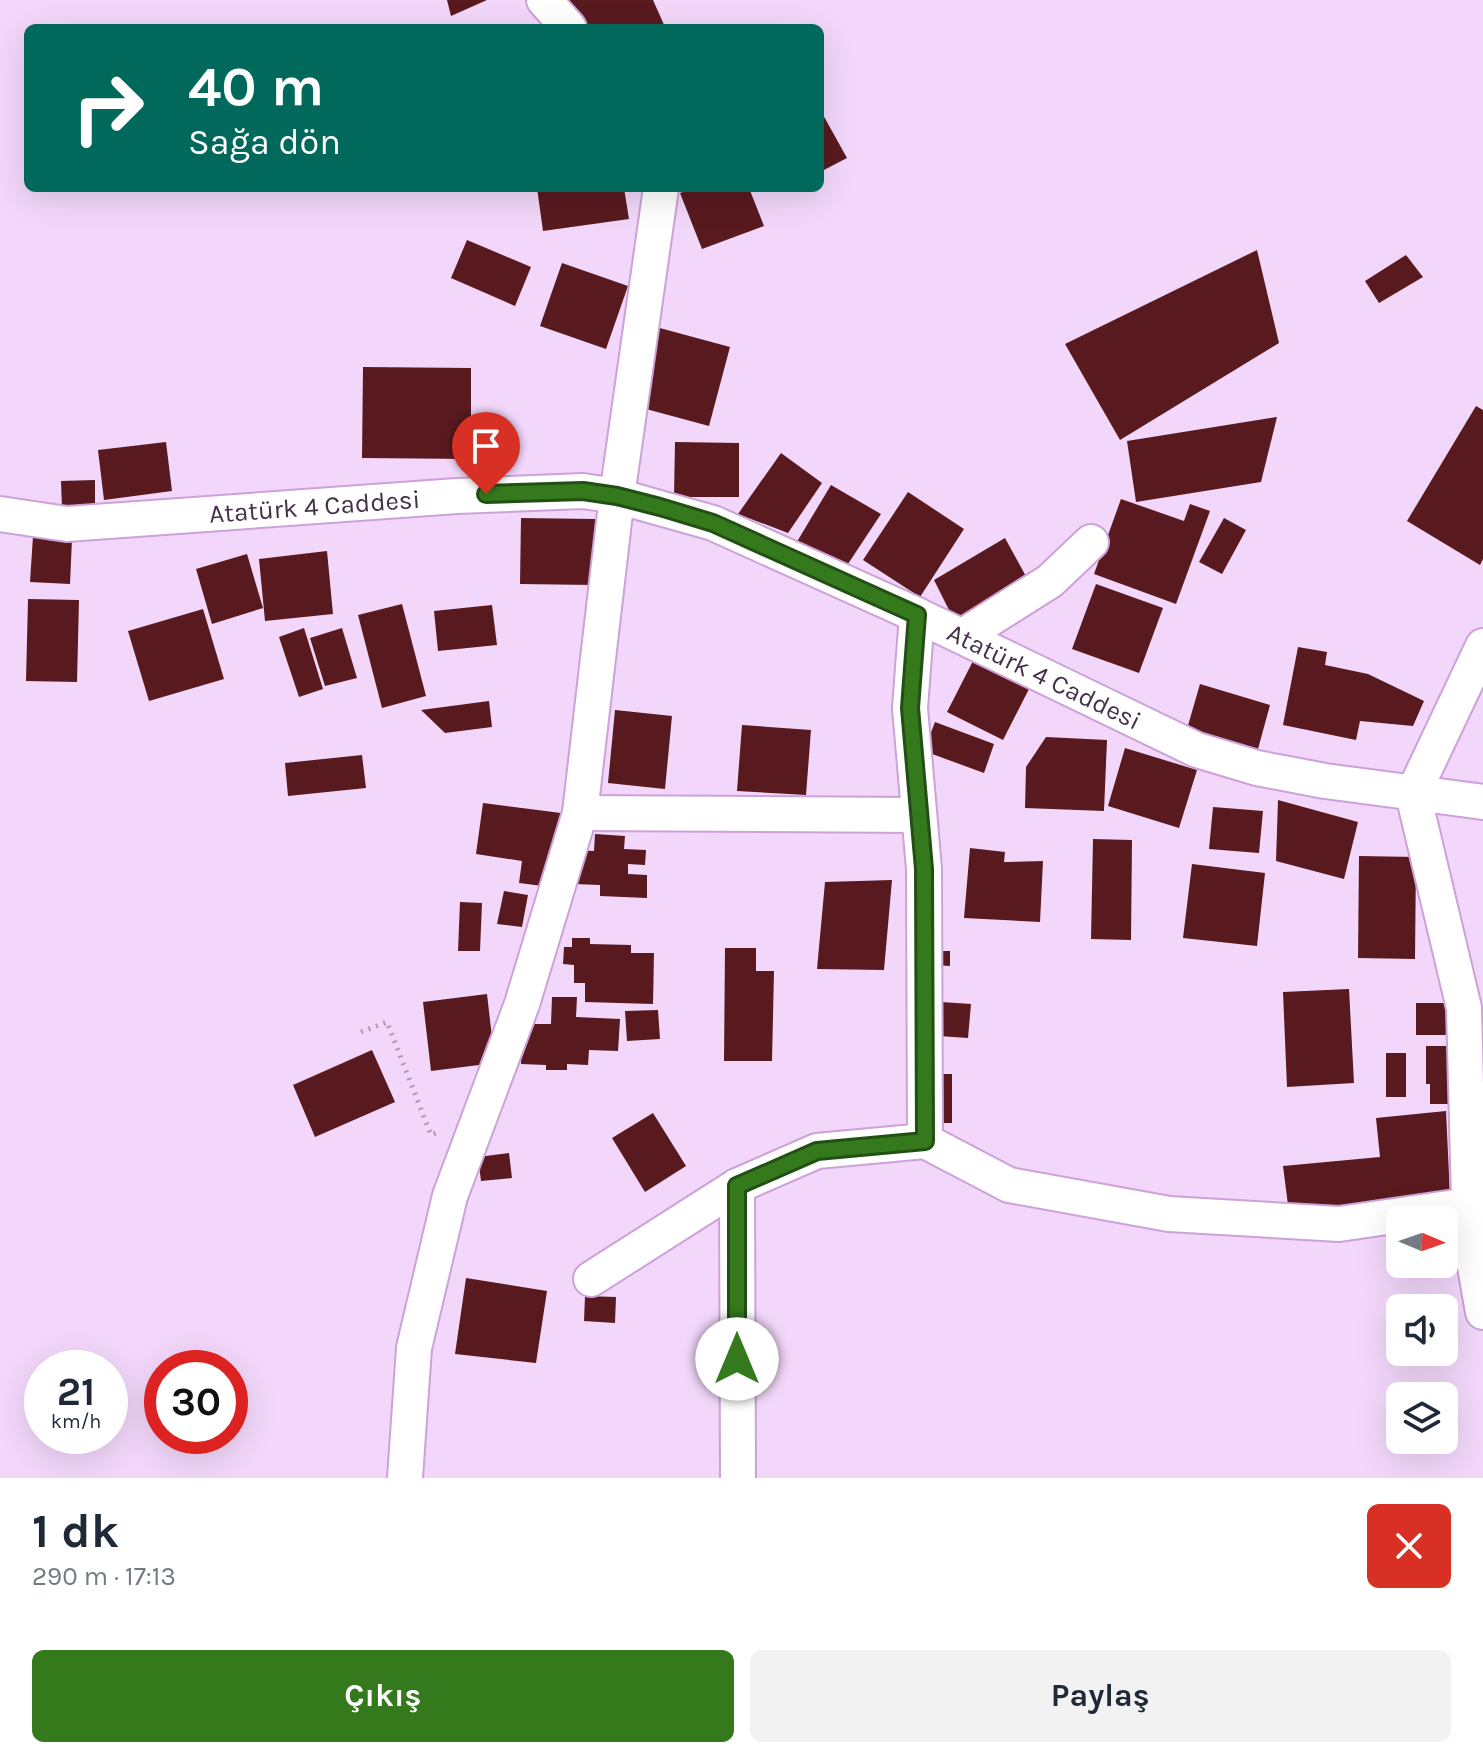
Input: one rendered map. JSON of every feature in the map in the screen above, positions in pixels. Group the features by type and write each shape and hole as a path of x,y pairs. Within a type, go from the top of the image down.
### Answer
{"street":[{"path":"544,0 565,24"},
{"path":"405,1478 414,1348 450,1196 522,1004 580,813 617,496 660,192"},
{"name":"Atatürk 4 Caddesi","path":"0,514 27,520 81,523 457,496 583,491 617,496 713,523 963,636 1197,750 1284,773 1483,802"},
{"path":"963,636 1050,581 1091,542"},
{"path":"917,615 910,708 924,869 925,1141"},
{"path":"1483,646 1413,794 1464,1008 1476,1204 1470,1238 1483,1312"},
{"path":"580,813 919,813"},
{"path":"591,1279 737,1186 817,1151 925,1141 1009,1185 1169,1214 1339,1224 1476,1204"},
{"path":"737,1186 738,1478"}],"path":[{"path":"361,1032 387,1022 431,1135 480,1117"}],"building":[{"path":"447,0 487,0 451,16"},
{"path":"564,0 653,0 664,24 585,24"},
{"path":"824,117 847,158 824,170"},
{"path":"538,192 625,192 629,219 543,231"},
{"path":"751,192 764,226 702,249 680,193"},
{"path":"467,240 531,267 515,306 451,278"},
{"path":"1257,250 1279,343 1120,440 1065,344"},
{"path":"1406,255 1423,277 1379,303 1365,281"},
{"path":"562,263 628,286 606,349 540,326"},
{"path":"656,327 730,347 709,426 635,406"},
{"path":"363,367 471,368 471,459 362,458"},
{"path":"1476,406 1483,410 1483,559 1480,565 1407,521"},
{"path":"1277,417 1261,482 1136,502 1127,441"},
{"path":"166,442 172,491 104,500 98,450"},
{"path":"675,442 739,443 739,497 674,497"},
{"path":"781,453 822,483 788,533 738,514"},
{"path":"95,480 95,508 62,509 61,481"},
{"path":"831,485 881,514 842,573 795,545"},
{"path":"908,492 964,529 920,597 863,560"},
{"path":"1121,499 1184,521 1190,504 1210,511 1176,604 1094,574"},
{"path":"521,518 595,519 594,585 520,584"},
{"path":"1224,518 1246,530 1222,574 1199,562"},
{"path":"33,536 72,539 70,584 30,582"},
{"path":"1005,538 1028,580 955,622 934,580"},
{"path":"327,551 333,614 265,621 259,559"},
{"path":"247,554 263,608 212,624 196,569"},
{"path":"1096,584 1163,608 1139,673 1072,649"},
{"path":"28,599 79,600 77,682 26,681"},
{"path":"402,604 426,696 382,708 358,615"},
{"path":"492,605 497,645 438,651 434,611"},
{"path":"203,609 224,679 149,701 128,631"},
{"path":"304,628 323,689 299,697 279,637"},
{"path":"342,628 357,678 325,686 310,638"},
{"path":"1298,647 1327,652 1325,665 1368,674 1424,701 1413,726 1360,721 1356,740 1283,725"},
{"path":"973,661 1029,689 1003,740 947,712"},
{"path":"1200,684 1270,705 1258,749 1187,729"},
{"path":"489,701 492,727 445,733 421,710"},
{"path":"615,710 672,716 665,789 608,783"},
{"path":"935,722 994,744 984,773 924,751"},
{"path":"742,725 811,730 806,795 737,791"},
{"path":"1046,737 1107,740 1104,811 1025,808 1026,767"},
{"path":"1125,748 1197,770 1179,828 1108,806"},
{"path":"362,755 366,788 288,796 285,763"},
{"path":"1278,800 1358,822 1344,879 1276,861"},
{"path":"483,803 561,813 551,887 519,883 522,861 476,854"},
{"path":"1213,807 1263,811 1259,853 1209,849"},
{"path":"595,834 625,836 624,849 646,850 645,865 628,864 628,874 647,875 647,898 600,896 600,885 574,884 575,850 594,851"},
{"path":"1093,839 1132,840 1131,940 1091,939"},
{"path":"970,848 1005,852 1004,862 1043,861 1040,922 964,918"},
{"path":"1359,856 1416,857 1415,959 1358,958"},
{"path":"1192,864 1265,873 1257,946 1183,938"},
{"path":"892,880 884,970 817,969 825,882"},
{"path":"504,891 528,895 522,927 497,924"},
{"path":"460,902 482,903 480,951 458,951"},
{"path":"572,938 590,938 590,944 631,945 631,953 654,953 653,1004 585,1002 585,983 574,983 574,965 563,964 564,947 572,947"},
{"path":"725,948 756,948 756,971 774,971 772,1061 724,1061"},
{"path":"935,951 950,951 950,966 934,965"},
{"path":"1349,989 1354,1083 1287,1087 1283,992"},
{"path":"487,994 495,1063 431,1071 423,1002"},
{"path":"552,997 577,997 576,1017 620,1019 618,1051 589,1050 588,1065 567,1064 567,1070 546,1070 546,1065 521,1064 523,1013 536,1013 535,1024 551,1024"},
{"path":"941,1002 971,1004 968,1038 939,1036"},
{"path":"1416,1003 1453,1003 1452,1035 1416,1035"},
{"path":"658,1010 660,1039 627,1041 625,1011"},
{"path":"1426,1046 1454,1046 1454,1104 1430,1104 1430,1084 1426,1084"},
{"path":"372,1050 395,1102 315,1137 293,1085"},
{"path":"1386,1053 1406,1053 1406,1097 1386,1097"},
{"path":"935,1074 952,1074 952,1123 935,1123"},
{"path":"1446,1111 1450,1196 1289,1213 1283,1166 1380,1157 1376,1118"},
{"path":"653,1113 686,1166 645,1192 612,1138"},
{"path":"509,1153 512,1178 481,1181 478,1157"},
{"path":"466,1278 547,1291 536,1363 455,1354"},
{"path":"585,1296 616,1297 615,1323 584,1321"}],"route":[{"path":"486,494 583,491 660,507 713,523 917,615 910,708 924,869 925,1141 817,1151 737,1186 737,1359"}]}
